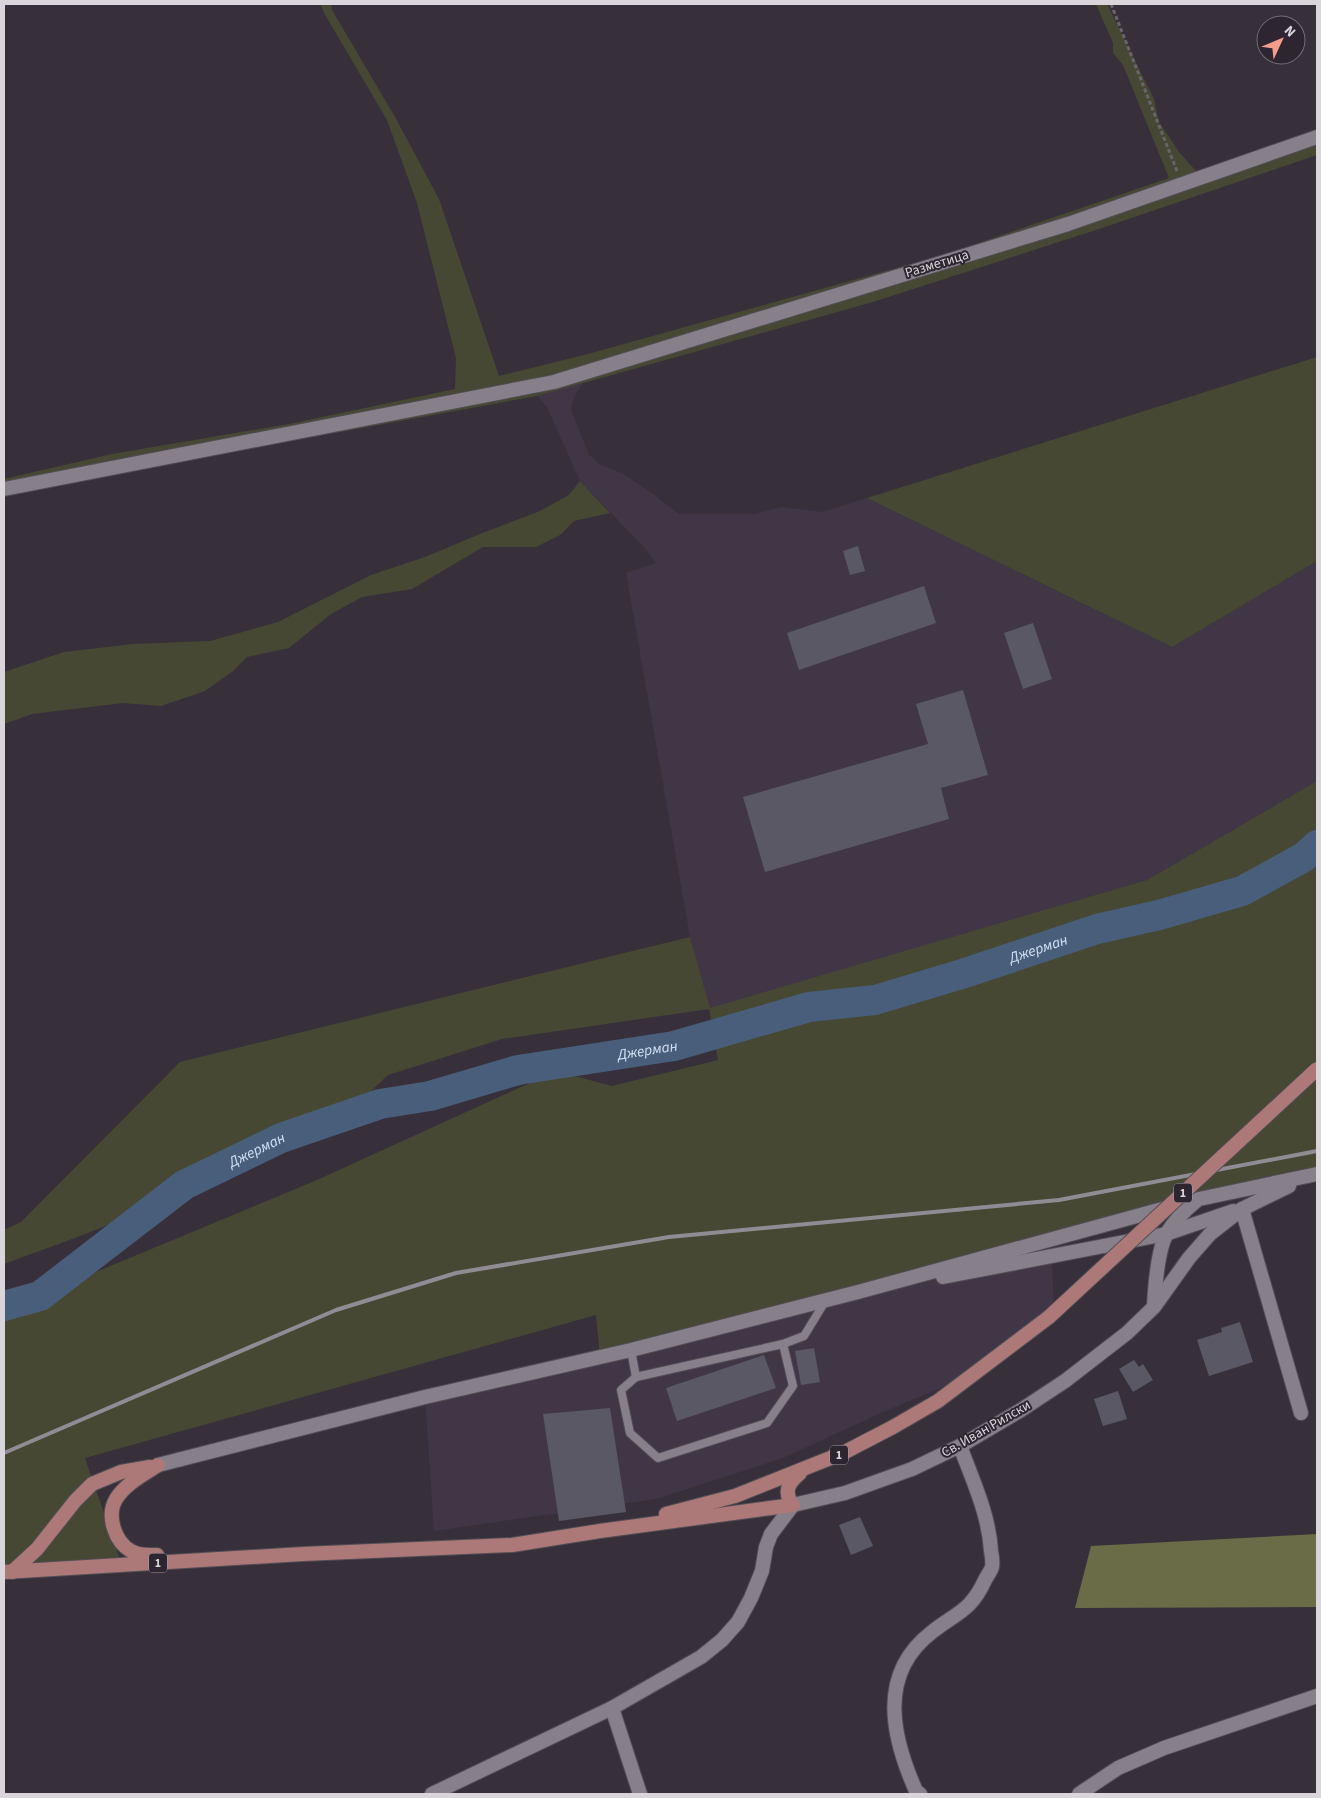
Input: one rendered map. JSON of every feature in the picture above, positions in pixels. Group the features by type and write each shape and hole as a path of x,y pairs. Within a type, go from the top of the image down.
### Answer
{"main road":[{"name":"1","path":"8,1572 303,1554 512,1545 600,1531 735,1496 843,1453 938,1401 979,1372 1049,1317 1317,1069"},
{"path":"158,1465 137,1479 115,1501 112,1516 113,1528 121,1542 131,1551 144,1555 303,1554"},
{"path":"8,1572 38,1550 75,1501 92,1484 121,1472 158,1465"},
{"path":"794,1505 788,1499 787,1490 791,1483 805,1469"},
{"path":"600,1531 794,1505"}],"street":[{"name":"Разметица","path":"4,489 554,382 1068,224 1317,137"},
{"path":"158,1465 425,1397 631,1350 858,1292 1199,1198 1317,1174"},
{"name":"Св. Иван Рилски","path":"794,1505 845,1493 912,1468 960,1446 1021,1410 1065,1381 1127,1333 1154,1307 1210,1234 1242,1209 1317,1174"},
{"path":"1154,1307 1156,1282 1166,1234 1180,1216 1199,1198"},
{"path":"858,1292 1052,1257 1166,1234 1242,1209 1300,1413"},
{"path":"920,1794 916,1791 904,1764 896,1727 894,1689 901,1667 912,1650 931,1632 970,1606 982,1588 992,1566 990,1530 960,1446"},
{"path":"432,1794 612,1708 701,1657 722,1640 738,1622 751,1598 762,1571 770,1534 794,1505"},
{"path":"1079,1794 1118,1768 1164,1748 1317,1696"},
{"path":"612,1708 640,1794"}],"lane":[{"path":"783,1344 793,1386 767,1423 658,1458 630,1433 621,1390 636,1377 783,1344 804,1336 826,1300"},
{"path":"631,1350 636,1377"}],"path":[{"path":"1111,4 1182,184"}],"shaded area":[{"path":"584,382 574,396 571,410 589,455 601,465 622,473 679,514 754,514 782,507 822,512 867,498 1172,647 1317,561 1317,781 1147,880 710,1009 690,937 626,573 656,563 644,547 580,481 547,407 537,396"},
{"path":"1052,1257 1054,1312 979,1372 883,1412 783,1458 656,1499 434,1531 425,1397 858,1292"}],"green space":[{"path":"321,4 331,4 332,10 395,117 439,199 499,376 588,354 943,255 1169,178 1123,65 1113,53 1113,43 1096,4 1107,4 1154,99 1159,122 1179,152 1196,171 1317,129 1317,155 1099,229 873,302 537,396 4,496 4,479 112,454 289,424 455,389 456,358 417,203 387,120 324,13"},
{"path":"1317,357 1317,561 1172,647 867,498"},
{"path":"580,481 610,513 574,521 560,535 536,547 483,547 412,589 362,597 331,614 289,648 247,657 233,671 205,691 161,706 123,703 32,714 4,724 4,672 64,652 133,644 210,641 278,622 371,575 425,557 540,511 569,495"},
{"path":"1317,781 1317,1174 600,1357 596,1315 85,1458 122,1565 4,1570 4,1300 96,1272 317,1180 556,1071 612,1086 718,1060 709,1009 502,1039 388,1075 324,1136 83,1235 4,1264 4,1230 21,1222 180,1062 690,937 710,1008 1147,880"},
{"path":"1317,1534 1317,1607 1075,1608 1091,1546"}],"building":[{"path":"858,546 865,571 850,575 843,551"},
{"path":"924,586 936,623 799,670 787,633"},
{"path":"1033,623 1052,679 1023,689 1004,633"},
{"path":"963,690 988,775 941,788 949,819 765,872 743,797 928,744 916,704"},
{"path":"1240,1322 1253,1362 1209,1376 1197,1340 1222,1332 1221,1328"},
{"path":"814,1348 820,1382 801,1385 795,1351"},
{"path":"764,1355 776,1388 677,1421 666,1388"},
{"path":"1134,1360 1139,1367 1143,1364 1153,1380 1133,1392 1119,1369"},
{"path":"1118,1391 1127,1419 1103,1426 1094,1399"},
{"path":"610,1408 626,1512 559,1521 543,1414"},
{"path":"860,1517 873,1546 851,1555 839,1525"}],"waterway":[{"name":"Джерман","path":"4,1306 40,1296 184,1185 281,1138 380,1104 430,1096 518,1070 674,1046 809,1007 875,1000 962,974 1097,929 1159,915 1242,891 1304,857 1317,845"}],"railway":[{"path":"4,1453 336,1310 456,1273 669,1237 1059,1200 1317,1151"}]}
